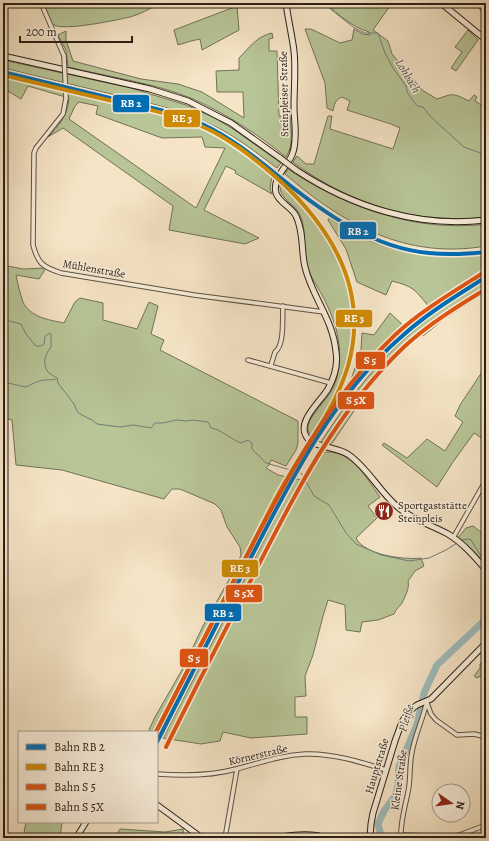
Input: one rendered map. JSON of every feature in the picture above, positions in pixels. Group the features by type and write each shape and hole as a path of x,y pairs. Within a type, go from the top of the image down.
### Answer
{"street":[{"name":"Mühlenstraße","path":"40,3 64,56 66,98 63,114 36,148 34,153 33,245 36,256 40,262 46,268 61,273 194,295 325,312"},
{"path":"274,3 278,5 286,5"},
{"path":"441,3 484,39 486,31"},
{"path":"478,3 486,13"},
{"name":"Steinpleiser Straße","path":"286,5 294,54 296,138 292,156 278,178 276,190 282,202 293,211 300,225 305,269 325,312 337,353 336,365 331,383 305,421 304,432 310,442 337,449 350,455 389,499 401,510 454,539"},
{"path":"3,56 150,89 182,99 231,123 296,170 329,190 353,201 379,210 412,218 437,221 486,220"},
{"path":"271,365 275,352 279,349 282,340 283,306"},
{"path":"248,360 271,365 331,383"},
{"path":"486,480 454,539 474,556 486,570"},
{"name":"Hauptstraße","path":"370,838 371,824 386,770 402,722 408,712 417,705 431,699 486,643"},
{"path":"425,702 431,714 453,733 457,735 474,734 486,737"},
{"name":"Kleine Straße","path":"401,837 410,778 410,760 424,713 425,702"},
{"name":"Körnerstraße","path":"158,774 196,775 220,773 274,758 312,754 356,761 386,770"},
{"path":"224,838 237,769"},
{"path":"158,806 202,838"},
{"path":"76,838 85,823"},
{"path":"401,837 454,837 486,825"},
{"path":"272,838 314,834 326,838"}],"green space":[{"path":"44,3 161,3 142,13 130,17 79,26 60,27 52,23"},
{"path":"325,3 392,3 373,30 388,41 392,54 422,90 437,99 453,95 460,96 469,101 474,95 477,97 475,101 486,108 486,217 460,219 435,218 384,208 360,200 336,189 314,177 293,162 297,156 306,164 314,164 328,116 332,116 330,129 393,149 400,128 347,110 350,101 342,97 336,101 333,111 327,108 325,83 305,29 311,29 340,43 352,40 354,29 363,34 370,35 369,32 351,24"},
{"path":"237,6 239,30 202,50 200,39 178,45 174,30"},
{"path":"468,30 478,40 456,71 451,68 462,52 455,47"},
{"path":"66,31 66,40 73,61 141,79 178,84 202,92 244,118 243,92 217,92 216,71 239,70 239,58 250,46 262,37 272,33 273,38 269,39 269,51 277,51 279,116 290,116 291,142 289,152 286,157 264,140 218,111 178,93 148,84 68,67 66,50 58,35"},
{"path":"3,60 131,88 186,105 215,118 281,163 277,168 233,136 192,116 156,105 3,68"},
{"path":"3,74 169,117 200,128 233,145 272,175 270,189 272,194 235,173 236,171 226,166 204,210 259,238 245,244 169,230 173,206 63,128 48,137 56,129 65,115 69,98 28,86 21,99 3,88","holes":["79,102 98,106 96,114 162,138 202,137 205,147 225,148 196,208 69,119 75,106"]},
{"path":"288,169 310,183 334,195 382,214 408,221 434,225 460,226 486,224 486,246 457,249 429,248 403,243 377,234 353,222 307,192 285,174"},
{"path":"280,181 301,201 319,222 334,245 345,270 352,295 355,322 352,350 345,378 326,416 312,437 308,429 309,422 331,391 338,374 340,356 339,344 337,332 331,315 324,299 311,277 307,266 304,234 300,215 294,206 281,193"},
{"path":"329,218 367,240 400,251 443,256 486,253 486,271 430,308 414,290 400,283 392,281 386,295 357,282 346,249 328,220"},
{"path":"3,265 23,269 46,268 39,279 16,275 22,299 26,307 40,317 46,319 64,323 75,302 80,298 103,303 103,320 137,329 149,302 158,306 151,334 164,340 160,350 298,421 298,443 296,450 286,466 271,460 266,468 278,475 302,480 320,453 330,452 340,454 348,458 362,472 380,497 368,506 377,518 356,538 360,544 367,549 385,555 405,558 421,558 424,566 415,571 408,581 406,595 394,614 378,620 362,622 360,632 346,630 345,605 328,600 313,655 305,676 306,696 295,697 295,717 307,717 307,734 251,738 223,732 220,741 201,744 163,738 274,520 267,516 157,731 148,731 182,670 204,624 234,571 241,555 240,547 227,527 221,510 215,504 180,489 172,489 164,499 62,470 16,465 12,420 3,418"},
{"path":"486,280 486,292 444,319 423,336 420,333 412,341 411,339 366,393 333,442 330,444 321,442 362,384 385,357 438,312"},
{"path":"390,313 405,327 376,355 349,386 361,350 362,333 374,335"},
{"path":"486,366 486,441 474,433 437,487 382,445 384,443 407,458 427,439 445,451 463,422 455,416 460,405"},
{"path":"473,526 486,536 486,566 476,554 457,539 466,528"},
{"path":"486,660 486,673 477,678 474,676 480,668 480,664"},
{"path":"26,823 62,823 60,838 23,838"},
{"path":"120,829 165,832 183,829 184,838 115,838"}],"waterway":[{"name":"Lohbach","path":"323,3 353,27 365,33 378,33 385,53 393,68 406,86 407,92 417,106 423,107 431,117 464,147 486,155"},
{"path":"3,322 5,320 21,324 26,334 36,346 41,346 44,344 45,336 50,333 51,334 51,347 45,359 46,369 57,378 58,383 74,404 77,411 97,424 120,427 133,425 151,428 155,423 176,420 208,422 211,428 218,430 241,443 248,440 252,443 252,449 266,463 287,469 294,469 302,474 314,496 329,505 346,533 356,544 381,555 409,561 429,558 457,543"},
{"path":"3,382 26,387 36,382 56,379"},
{"path":"462,540 471,540 486,564"},
{"name":"Pleiße","path":"385,838 381,835 378,824 384,811 395,796 398,786 399,767 417,725 424,693 437,665 486,619"}],"transit line":[{"path":"3,72 161,110 202,124 244,149 298,192 332,216 350,227 388,244 408,250 436,254 486,252"},
{"path":"3,75 173,116 201,126 231,142 277,178 297,197 329,239 341,262 350,286 354,312 354,338 348,366 342,384 334,402 284,483 157,731"},
{"path":"157,731 274,504 291,473 328,415 348,387 395,335 426,310 483,273"},
{"path":"158,740 278,506 312,445 332,416 352,388 375,362 400,338 452,298 486,277"},
{"path":"166,747 285,513 319,454 338,425 358,397 405,346 434,323 486,289"}],"place":[{"name":"Sportgaststätte Steinpleis","path":"384,511"}]}
